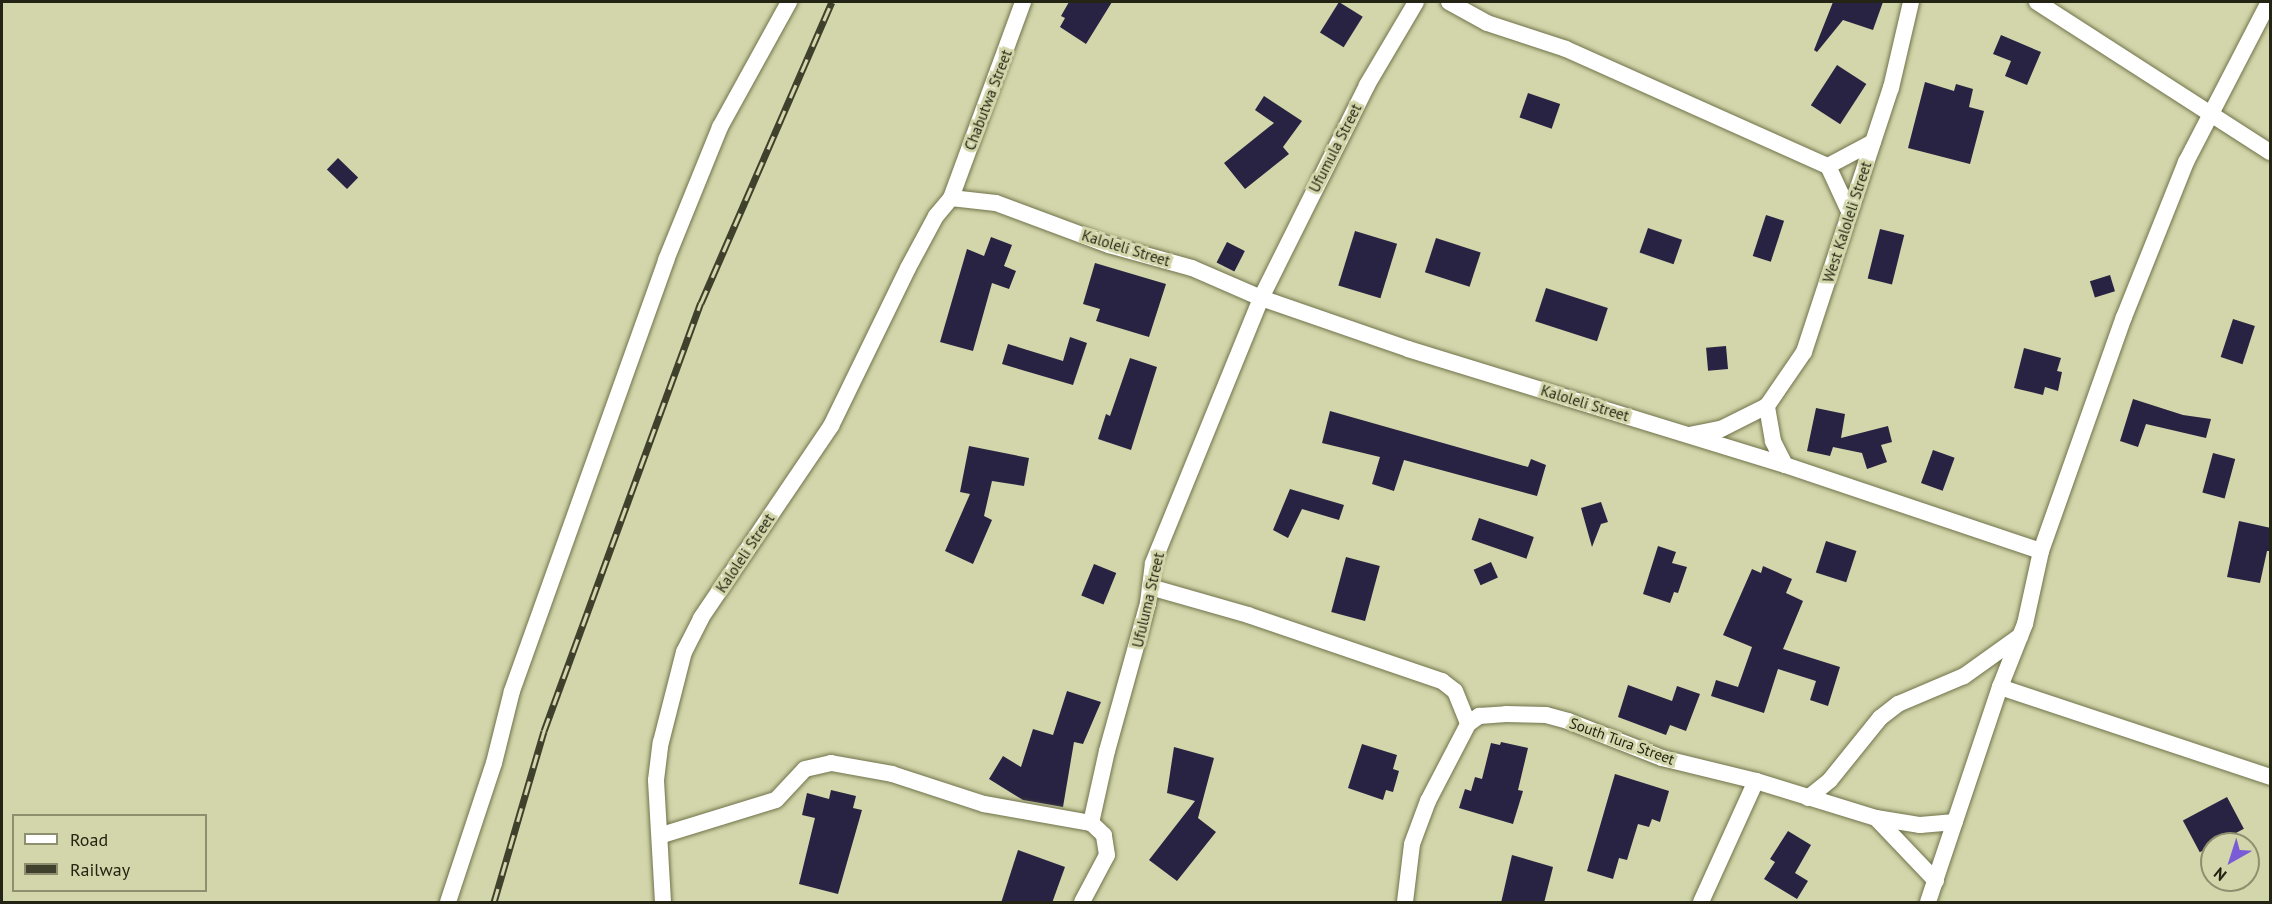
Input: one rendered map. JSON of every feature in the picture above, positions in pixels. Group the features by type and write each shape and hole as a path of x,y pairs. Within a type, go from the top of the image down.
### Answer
{"street":[{"path":"448,903 494,763 512,691 666,260 720,127 789,2"},
{"name":"Chabutwa Street","path":"951,198 1023,2"},
{"name":"Ufumula Street","path":"1261,298 1367,85 1416,2"},
{"path":"1449,2 1487,23 1566,49 1828,166 1848,209"},
{"name":"West Kaloleli Street","path":"1767,406 1804,352 1848,209 1873,142 1911,2"},
{"path":"1928,903 2000,687 2035,591 2041,551 2170,198 2269,2"},
{"path":"2046,4 2214,112 2271,152"},
{"path":"1828,166 1873,142"},
{"name":"Kaloleli Street","path":"663,903 662,835 656,780 661,742 684,652 701,618 831,426 908,268 936,216 951,198 996,203 1109,245 1192,268 1261,298 1785,465 2041,551"},
{"name":"Ufuluma Street","path":"1091,823 1150,587 1153,563 1261,298"},
{"path":"1688,435 1720,429 1767,406 1773,441 1785,465"},
{"path":"1150,587 1248,615 1442,681 1455,691 1468,724 1428,801 1416,833 1405,903"},
{"path":"1808,798 1830,780 1880,718 1898,704 1964,676 2020,636"},
{"path":"2000,687 2271,777"},
{"name":"South Tura Street","path":"1468,724 1479,717 1546,715 1662,758 1756,782 1876,818 1920,825 1954,822"},
{"path":"662,835 776,800 805,769 831,763 892,774 984,804 1091,823 1104,835 1107,855 1082,903"},
{"path":"1701,903 1756,782"},
{"path":"1876,818 1936,881"}],"building":[{"path":"1069,2 1112,2 1086,44 1060,27 1065,18 1061,16"},
{"path":"1339,2 1363,17 1344,47 1320,33"},
{"path":"1833,2 1883,2 1873,30 1843,20 1817,52 1814,50"},
{"path":"2001,35 2041,52 2027,85 2005,76 2011,61 1993,54"},
{"path":"1837,65 1866,84 1840,124 1811,105"},
{"path":"1925,82 1954,91 1956,84 1973,89 1969,107 1984,111 1970,164 1908,148"},
{"path":"1528,93 1560,104 1552,129 1520,118"},
{"path":"1264,96 1302,121 1283,147 1289,154 1245,189 1224,163 1274,123 1255,110"},
{"path":"338,158 358,177 347,189 327,170"},
{"path":"1766,215 1784,221 1771,262 1753,256"},
{"path":"1648,228 1682,240 1674,264 1640,253"},
{"path":"1880,229 1904,235 1892,285 1868,278"},
{"path":"1355,231 1397,244 1380,298 1338,286"},
{"path":"991,237 1012,245 1004,266 1016,271 1009,289 992,283 973,351 940,342 967,249 984,256"},
{"path":"1436,238 1481,253 1470,287 1425,272"},
{"path":"1227,242 1245,251 1234,272 1217,262"},
{"path":"1095,263 1166,284 1149,337 1096,321 1100,309 1083,304"},
{"path":"2110,275 2115,291 2095,297 2090,281"},
{"path":"1546,288 1608,308 1597,341 1535,321"},
{"path":"2233,319 2255,326 2243,364 2221,357"},
{"path":"1070,337 1087,343 1073,385 1002,364 1008,344 1063,361"},
{"path":"1726,346 1728,369 1708,371 1706,348"},
{"path":"2024,348 2061,358 2057,371 2062,372 2058,391 2045,387 2043,395 2014,388"},
{"path":"1130,358 1157,367 1131,450 1098,439 1106,414 1110,416"},
{"path":"2133,399 2183,415 2211,419 2206,438 2146,424 2138,447 2120,441"},
{"path":"1816,408 1845,414 1841,438 1888,426 1892,442 1881,445 1887,462 1867,469 1862,453 1833,447 1830,456 1807,451"},
{"path":"1330,411 1528,467 1531,459 1546,465 1537,496 1404,460 1394,491 1372,484 1380,457 1322,443"},
{"path":"969,446 1029,458 1024,486 992,481 984,516 992,520 973,564 945,551 970,494 960,492"},
{"path":"1933,450 1955,458 1943,491 1921,483"},
{"path":"2213,453 2235,459 2225,499 2202,493"},
{"path":"1290,489 1344,505 1339,520 1302,509 1288,538 1273,530"},
{"path":"1601,502 1608,522 1601,524 1592,547 1581,508"},
{"path":"1479,518 1534,537 1526,559 1472,540"},
{"path":"2239,521 2271,528 2271,551 2267,551 2260,583 2227,577"},
{"path":"1826,541 1856,551 1846,582 1816,572"},
{"path":"1658,546 1676,552 1672,563 1687,567 1678,593 1674,592 1670,603 1643,594"},
{"path":"1346,557 1380,566 1365,621 1331,612"},
{"path":"1491,562 1498,578 1481,585 1474,570"},
{"path":"1094,564 1116,573 1104,605 1081,596"},
{"path":"1763,566 1792,579 1786,593 1803,601 1783,649 1840,667 1828,706 1810,700 1816,681 1778,669 1764,713 1711,696 1716,680 1738,687 1752,647 1723,635 1752,569 1761,573"},
{"path":"1628,685 1672,701 1677,686 1700,694 1686,731 1670,725 1666,735 1618,717"},
{"path":"1067,691 1101,702 1083,744 1074,742 1063,807 1023,800 989,779 1003,756 1021,767 1033,729 1053,735"},
{"path":"1501,742 1528,748 1518,790 1523,791 1513,824 1459,808 1465,789 1471,791 1475,777 1482,779 1491,743 1500,745"},
{"path":"1362,744 1397,755 1393,769 1399,771 1393,792 1386,790 1383,800 1348,788"},
{"path":"1174,747 1214,758 1198,818 1216,832 1177,881 1149,860 1195,801 1167,793"},
{"path":"1615,774 1669,791 1660,822 1652,819 1649,827 1638,824 1627,860 1619,858 1613,879 1587,871"},
{"path":"831,790 856,796 853,808 862,810 838,894 799,884 815,818 802,815 807,793 829,799"},
{"path":"2227,797 2244,829 2238,832 2200,832 2200,852 2183,820"},
{"path":"1788,831 1811,845 1795,873 1808,881 1797,899 1764,879 1775,862 1770,859"},
{"path":"1018,850 1065,867 1052,903 1001,903"},
{"path":"1512,855 1553,867 1544,903 1501,903"}],"railway":[{"path":"494,902 544,731 701,303 832,2"}]}
